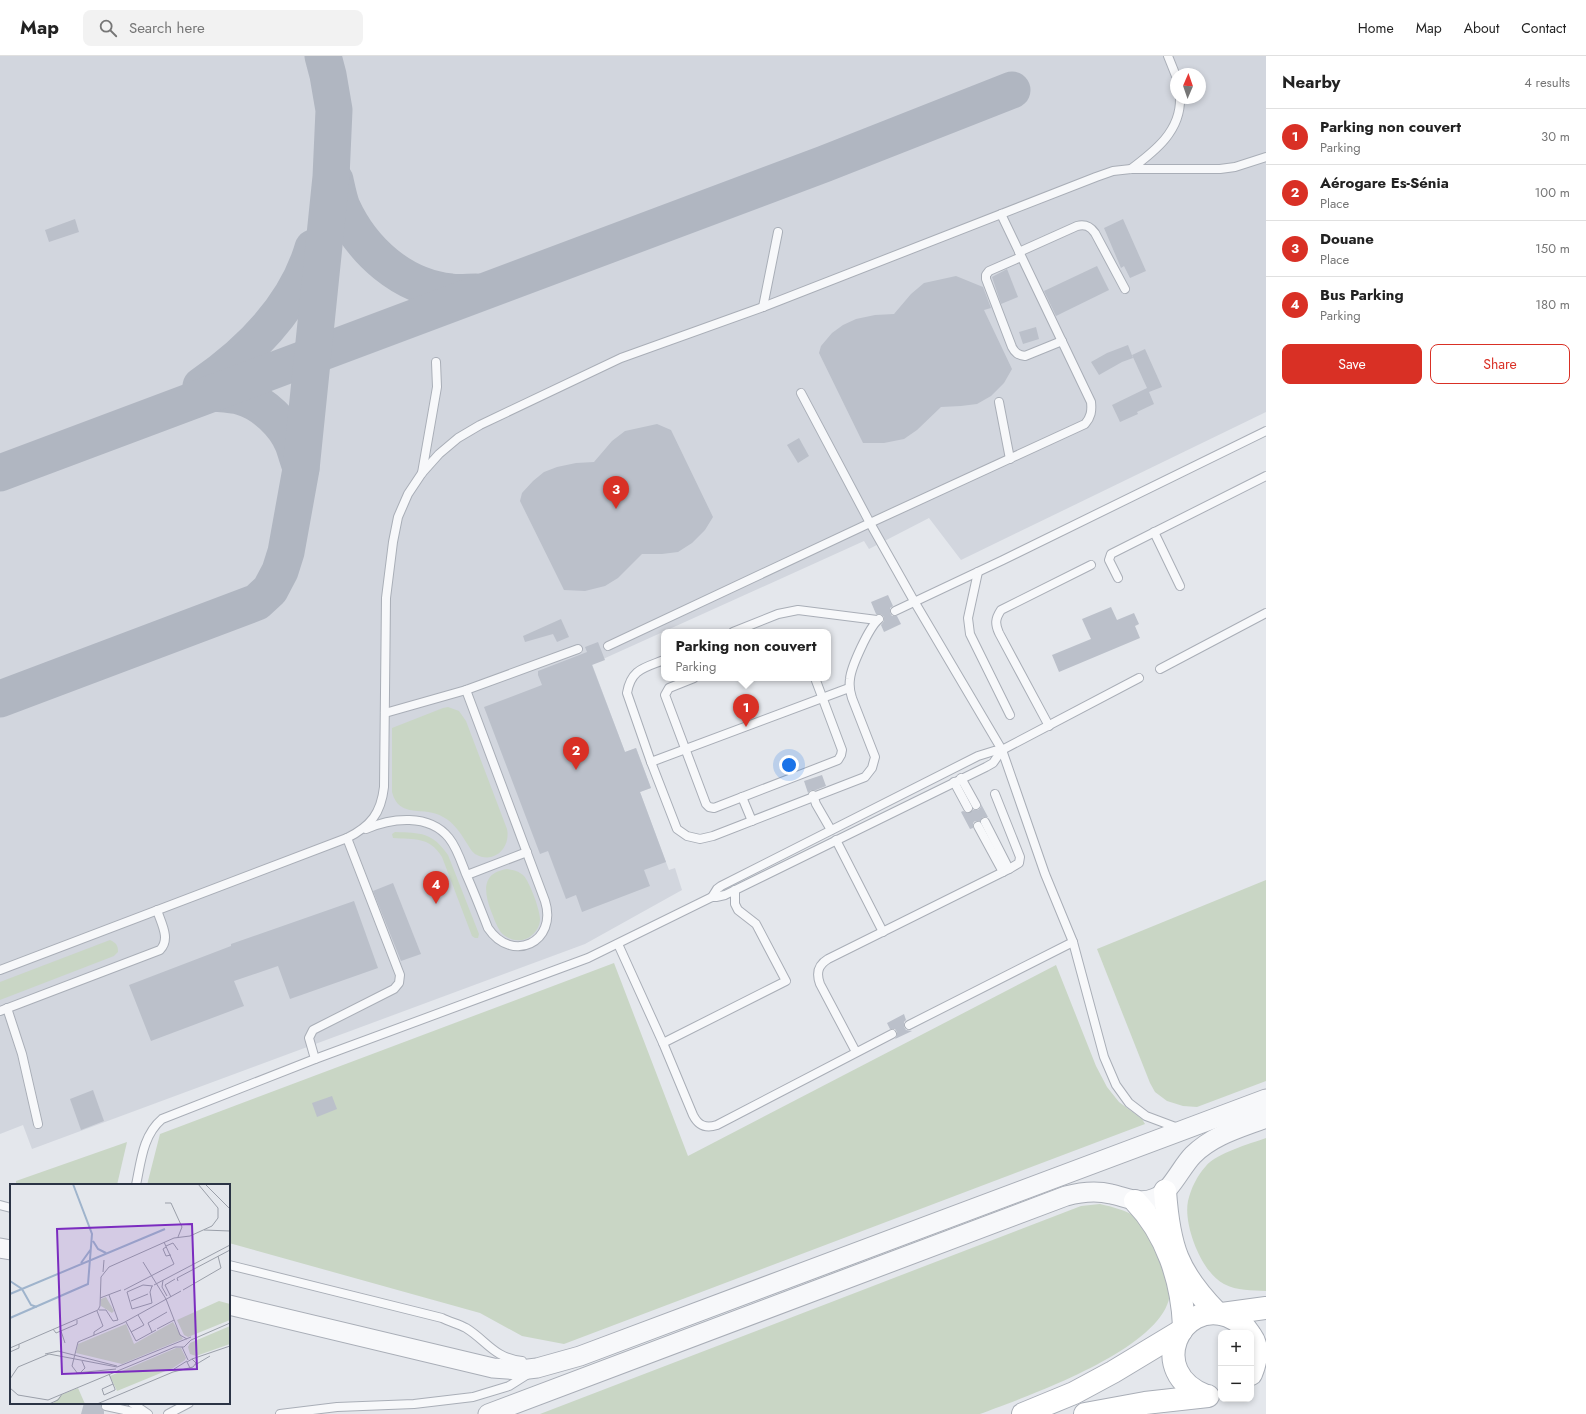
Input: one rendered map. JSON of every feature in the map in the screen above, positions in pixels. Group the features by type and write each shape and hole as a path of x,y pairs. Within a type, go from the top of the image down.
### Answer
{"main road":[{"path":"1165,1191 1167,1219 1172,1241 1182,1269 1192,1286 1220,1314 1235,1319 1246,1327 1248,1330"},
{"path":"1135,1201 1151,1219 1157,1229 1176,1273 1182,1299 1183,1328 1175,1341 1173,1352 1176,1370 1185,1384 1195,1391 1213,1396"},
{"path":"1023,1414 1074,1393 1113,1372 1200,1316 1266,1308"},
{"path":"1254,1346 1256,1352 1254,1368"},
{"path":"1254,1373 1266,1367"},
{"path":"1085,1414 1145,1403 1213,1396"}],"street":[{"path":"230,1305 493,1368 520,1370 546,1366 580,1356 1266,1099"},
{"path":"488,1414 1046,1203 1079,1192 1110,1193 1135,1201 1154,1198 1165,1191 1192,1156 1209,1142 1228,1132 1266,1118"},
{"path":"1039,1185 1046,1203"},
{"path":"0,1248 10,1250"}],"lane":[{"path":"1168,56 1173,68"},
{"path":"1131,169 1151,154 1167,137 1177,120 1179,104"},
{"path":"360,832 371,823 382,801 384,787 386,598 393,542 398,517 408,494 422,473 439,454 458,438 487,422 620,358 642,349 762,307 1113,172 1131,169 1220,169 1235,167 1266,157"},
{"path":"608,646 1085,424 1090,418 1092,410 1091,402 1001,214"},
{"path":"1062,341 1025,356 1019,355 1015,352 986,279 986,275 989,271 1082,224 1087,225 1095,233 1125,289"},
{"path":"762,307 778,232"},
{"path":"422,473 436,392 436,362"},
{"path":"801,393 870,523 1002,750 1045,874 1072,942 1104,1057 1116,1085 1129,1103 1146,1116 1184,1130"},
{"path":"999,402 1010,459"},
{"path":"895,611 1266,431"},
{"path":"1118,578 1109,560 1111,554 1266,476"},
{"path":"1154,532 1180,586"},
{"path":"1049,726 995,626 996,617 1001,610 1091,565"},
{"path":"978,572 968,618 970,634 1010,715"},
{"path":"661,661 636,672 629,681 627,692 651,762 677,828 688,836 700,839 752,821 865,777 872,768 874,757 872,746 849,688 852,669 878,620 798,610 778,614 740,629"},
{"path":"1160,669 1266,613"},
{"path":"755,623 758,629"},
{"path":"385,713 466,690 578,648"},
{"path":"712,897 721,886 978,756 1002,750 1139,678"},
{"path":"686,681 669,688 665,695 706,804 709,807 714,808 811,774 838,760 842,750 816,681"},
{"path":"651,762 849,688"},
{"path":"0,970 347,838 381,822 392,820 420,822 430,824 440,829 451,840 458,853 488,928 494,936 501,942 510,946 530,944 538,938 544,930 548,921 548,911 466,690"},
{"path":"136,1184 149,1134 155,1125 162,1119 315,1059 588,958 712,897 721,896 735,890 993,763 1002,750"},
{"path":"958,780 972,806"},
{"path":"856,1052 820,984 817,976 818,969 822,962 1018,863 1020,856 995,794"},
{"path":"813,796 831,830"},
{"path":"742,797 752,821"},
{"path":"981,824 1006,870"},
{"path":"315,1059 309,1038 312,1030 394,989 399,983 400,975 347,838"},
{"path":"836,840 883,932"},
{"path":"467,875 527,852"},
{"path":"776,858 780,867"},
{"path":"663,1043 786,981 756,924 738,910 735,904 735,890"},
{"path":"38,1124 22,1054 3,1009 160,950 164,946 166,940 157,910"},
{"path":"909,1025 1072,942"},
{"path":"618,944 663,1043 696,1121 702,1126 710,1127 717,1125 892,1034"},
{"path":"0,1205 10,1208"},
{"path":"230,1265 442,1318 466,1328 498,1354 512,1360 546,1366"},
{"path":"280,1414 337,1407 414,1404 473,1397 491,1393 509,1386 546,1366"},
{"path":"133,1404 148,1414"},
{"path":"168,1414 187,1404"},
{"path":"106,1406 142,1414"}],"shaded area":[{"path":"0,56 1266,56 1266,412 961,560 929,518 869,549 864,541 669,629 661,629 661,633 592,664 625,752 636,748 651,788 640,792 669,870 675,868 682,890 585,944 32,1149 23,1125 0,1134"}],"green space":[{"path":"448,707 459,711 466,721 507,829 508,836 504,848 495,856 482,857 475,854 456,828 447,819 428,812 406,809 395,801 392,792 392,728"},
{"path":"395,832 425,835 437,842 442,847 448,855 479,934 478,938 472,936 442,857 437,850 432,845 421,840 393,838 392,834"},
{"path":"507,869 516,871 524,876 537,903 540,919 538,928 532,935 524,940 511,939 500,931 491,911 487,897 486,890 489,879 499,871"},
{"path":"1266,880 1266,1081 1197,1107 1183,1106 1167,1101 1155,1092 1150,1083 1097,949"},
{"path":"110,940 115,943 118,948 118,952 114,956 0,1000 0,982"},
{"path":"614,963 688,1156 1056,965 1096,1066 1107,1087 1119,1102 1142,1119 1145,1124 564,1344 522,1336 480,1313 230,1243 230,1184 147,1184 160,1134"},
{"path":"1266,1138 1266,1291 1239,1289 1224,1284 1208,1270 1191,1235 1188,1223 1188,1201 1197,1178 1211,1161 1234,1149"},
{"path":"127,1142 117,1184 16,1184 16,1181"},
{"path":"1100,1204 1119,1209 1133,1215 1140,1221 1147,1231 1158,1253 1170,1289 1163,1313 1146,1332 1121,1351 1091,1368 1028,1396 980,1414 540,1414 1081,1206"}],"building":[{"path":"75,219 79,232 49,242 45,230"},
{"path":"1123,219 1146,271 1130,278 1124,266 1121,268 1104,228"},
{"path":"1097,266 1109,290 1056,316 1044,291"},
{"path":"1007,269 1018,297 1001,304 992,277"},
{"path":"956,276 983,287 991,308 984,310 1012,369 1004,383 991,396 977,404 941,407 917,430 904,439 884,443 863,443 819,353 821,346 832,333 843,325 856,319 875,315 894,314 911,294 924,283"},
{"path":"1036,327 1039,339 1023,344 1019,332"},
{"path":"1128,345 1133,358 1122,362 1099,375 1091,362 1107,353"},
{"path":"1145,349 1162,387 1149,392 1154,404 1137,412 1138,414 1120,422 1112,405 1147,388 1132,355"},
{"path":"657,424 671,430 713,517 705,530 692,543 678,552 642,554 618,578 605,586 585,591 564,590 520,501 522,493 544,472 557,467 576,463 594,462 612,441 625,431"},
{"path":"799,438 809,456 798,463 787,445"},
{"path":"888,595 893,606 890,608 890,613 892,616 897,616 901,624 884,632 881,625 884,621 884,617 881,614 876,614 871,602"},
{"path":"1111,607 1117,620 1134,613 1139,624 1135,626 1140,638 1059,672 1052,655 1091,639 1082,619"},
{"path":"561,619 569,637 557,642 553,634 525,642 523,636"},
{"path":"598,642 605,660 592,665 625,752 636,748 651,788 640,792 666,862 644,870 650,886 582,912 576,895 566,899 548,851 540,854 484,707 542,685 538,671 587,652 585,647"},
{"path":"822,775 826,786 816,790 811,790 808,793 804,781"},
{"path":"981,804 988,817 983,817 980,821 975,821 973,823 973,828 970,829 961,812 963,811 968,813 973,810 978,810 981,807"},
{"path":"393,883 421,954 401,961 373,891"},
{"path":"354,901 378,968 290,999 278,966 234,981 244,1006 151,1041 129,985 231,946 231,944"},
{"path":"904,1014 906,1020 904,1022 904,1027 906,1030 912,1031 895,1039 897,1032 895,1029 890,1029 887,1023"},
{"path":"93,1090 104,1121 81,1130 70,1099"},
{"path":"332,1096 337,1109 317,1117 312,1103"},
{"path":"84,1404 102,1404 101,1407 104,1411 104,1414 81,1414"}],"taxiway":[{"path":"0,699 257,602 270,590 280,571 286,552 301,469 331,177 334,110 323,56"},
{"path":"0,473 824,164 1012,90"},
{"path":"335,180 342,207 350,223 372,252 386,264 400,275 433,289 454,292 476,292"},
{"path":"201,386 237,358 269,326 295,289 313,248"},
{"path":"211,393 242,397 265,409 285,429 293,444 301,468"}],"place":[{"name":"Douane","path":"616,509"},
{"name":"Parking non couvert","path":"746,727"},
{"name":"Aérogare Es-Sénia","path":"576,770"},
{"name":"Bus Parking","path":"436,904"}]}
